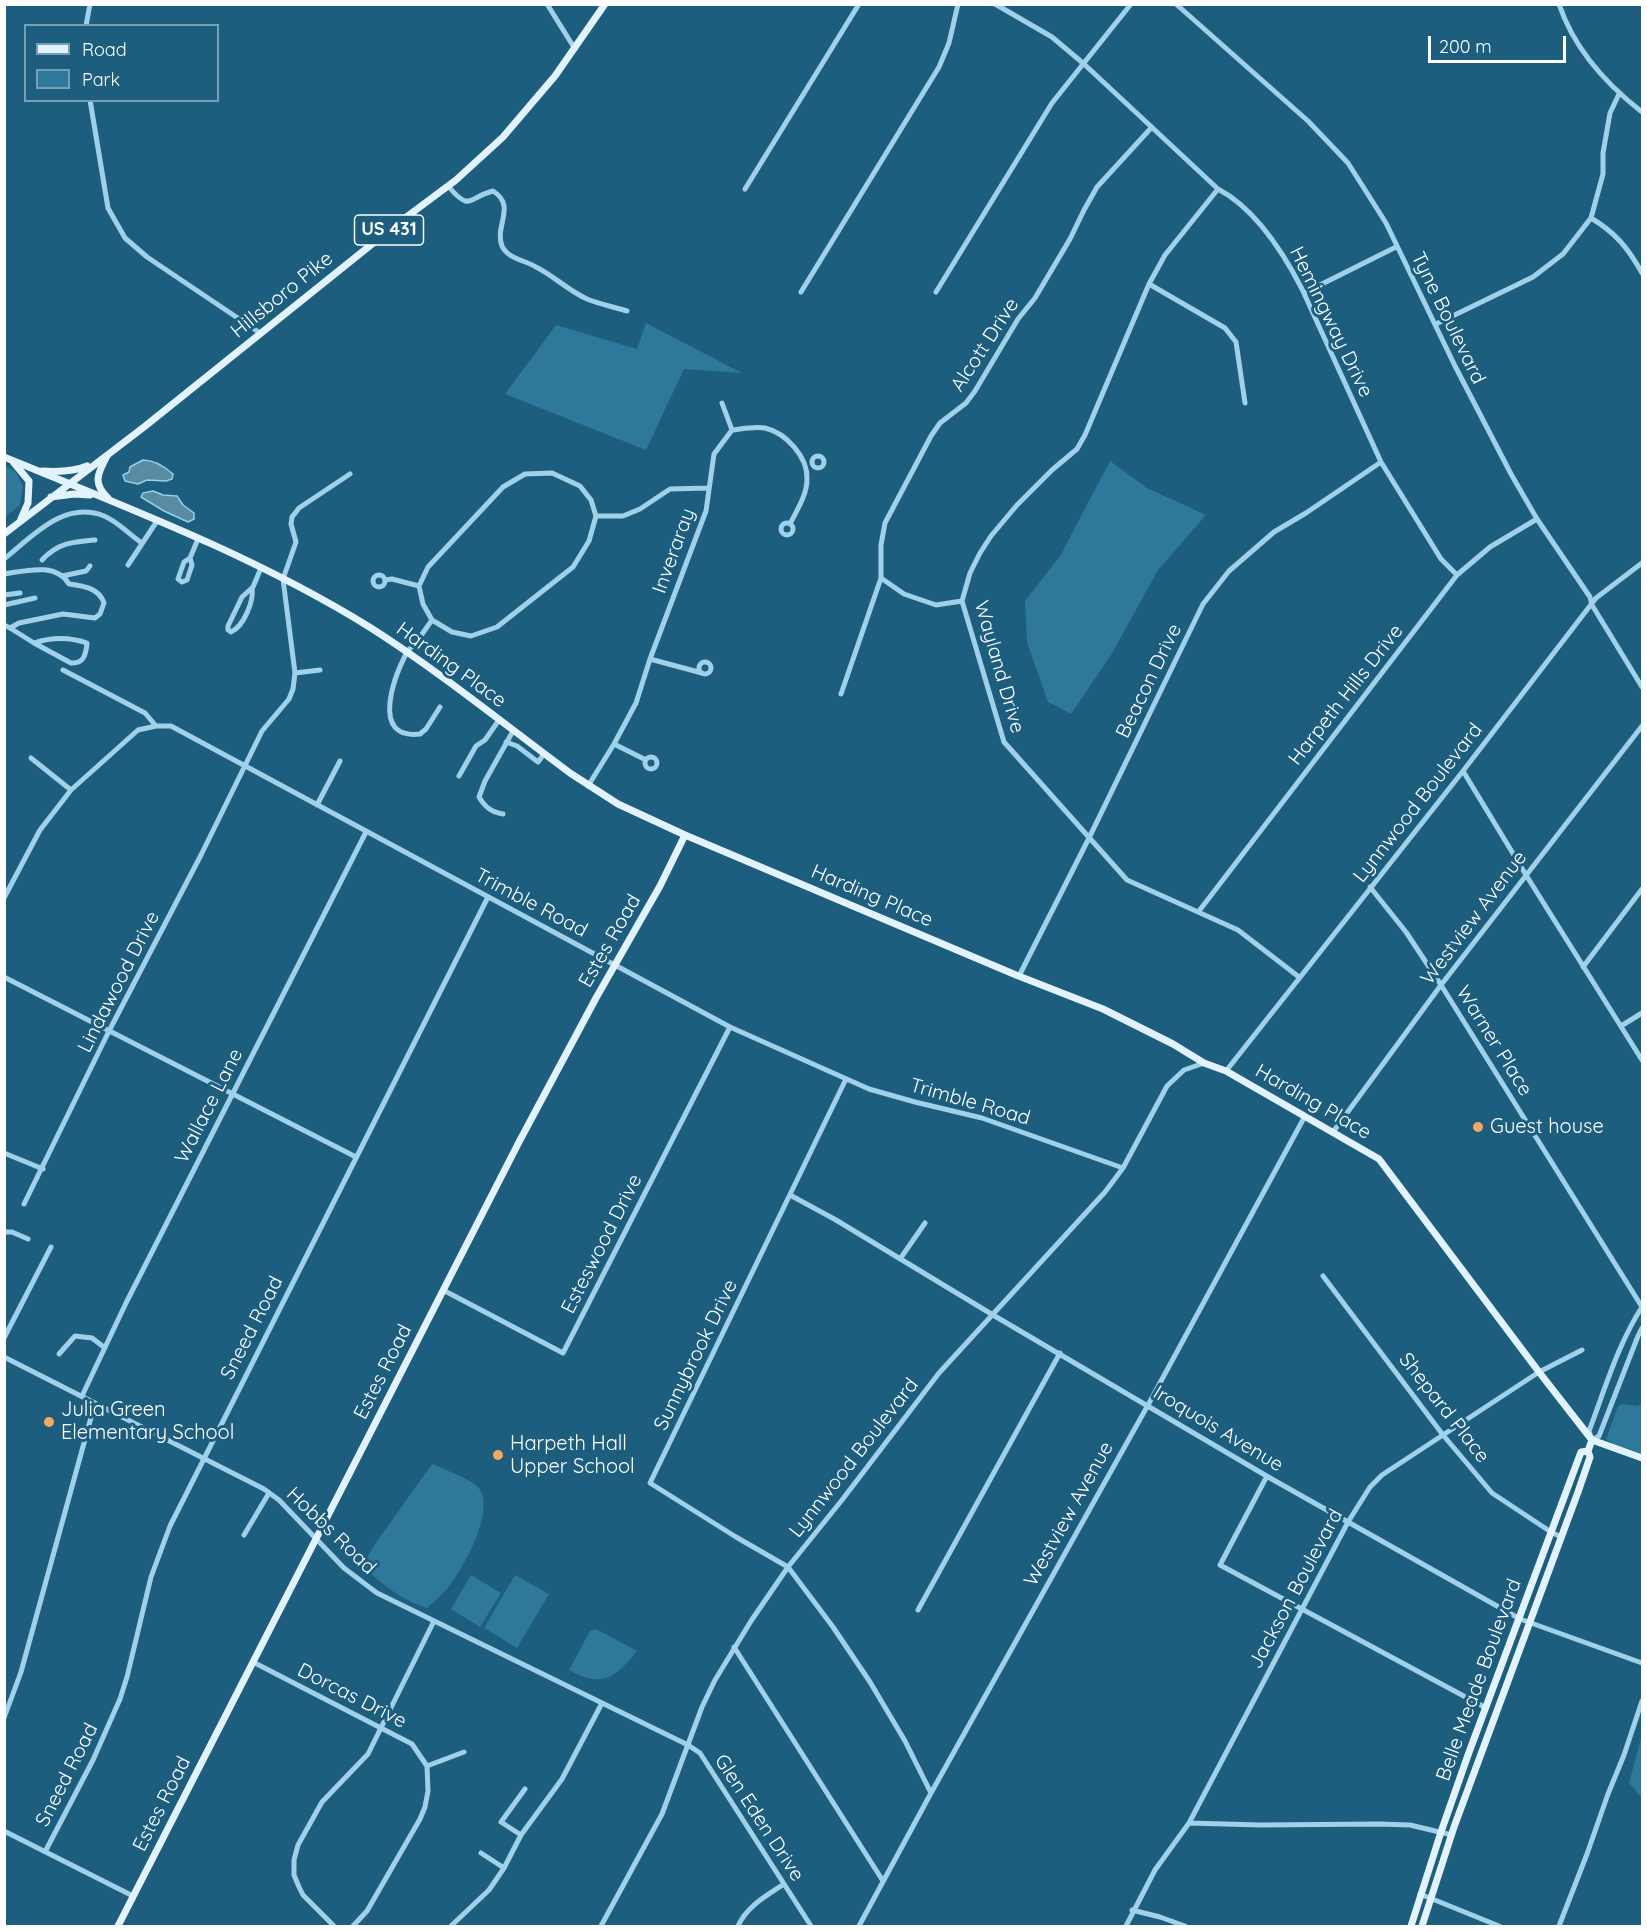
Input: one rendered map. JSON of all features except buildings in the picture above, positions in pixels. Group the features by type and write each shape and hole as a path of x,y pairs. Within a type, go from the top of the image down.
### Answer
{"main road":[{"name":"Hillsboro Pike","path":"4,534 448,186 503,136 555,76 605,4"},
{"path":"109,453 97,478 99,489 112,502"},
{"path":"7,458 22,470 29,481 28,503 21,520"},
{"name":"Harding Place","path":"7,458 261,568 369,627 588,786 626,808 1018,976 1103,1009 1173,1044 1204,1063 1226,1071 1378,1159 1592,1440"},
{"path":"34,470 80,469 98,461"},
{"path":"51,497 97,496"},
{"name":"Estes Road","path":"118,1926 532,1118 660,886 685,835"},
{"path":"1592,1440 1642,1458"},
{"name":"Belle Meade Boulevard","path":"1422,1926 1452,1835 1590,1456 1588,1450 1592,1440"},
{"name":"Belle Meade Boulevard","path":"1411,1926 1441,1832 1551,1532 1581,1452 1588,1450"},
{"path":"1486,1708 1497,1712"}],"street":[{"path":"86,24 90,4"},
{"path":"547,4 575,50"},
{"path":"745,189 859,4"},
{"path":"801,292 939,67 949,43 958,4"},
{"name":"Hemingway Drive","path":"995,4 1052,37 1218,189 1231,196 1266,232 1292,269 1382,462 1441,559 1457,575"},
{"path":"936,292 1052,102 1131,4"},
{"name":"Tyne Boulevard","path":"1176,4 1308,121 1348,163 1386,223 1485,426 1537,519 1590,597 1592,605 1642,687"},
{"path":"1559,4 1583,54 1619,94 1642,112"},
{"path":"1436,324 1533,277 1561,256 1591,218 1604,174 1603,153 1610,113 1619,94"},
{"path":"90,102 108,208 125,238 147,257 260,333"},
{"name":"Alcott Drive","path":"841,694 881,578 881,545 885,523 931,436 940,423 966,403 975,391 1018,319 1035,298 1097,187 1152,127"},
{"path":"448,186 459,198 467,201 474,201 484,193 493,191 500,195 504,201 505,211 501,239 508,254 536,266 588,300 627,311"},
{"name":"Wayland Drive","path":"1218,189 1165,255 1149,284 1077,449 1017,505 992,536 970,573 962,601 1004,742 1089,838 1127,880 1238,930 1299,977"},
{"path":"1591,218 1608,228 1622,242 1642,273"},
{"path":"1304,293 1396,247"},
{"path":"1149,284 1225,328 1236,342 1245,403"},
{"path":"722,403 732,430 764,427 787,438 796,449 808,478 790,524"},
{"name":"Inveraray","path":"588,786 636,702 706,511 714,454 732,430"},
{"name":"Beacon Drive","path":"1018,976 1089,838 1205,601 1229,571 1274,532 1382,462"},
{"path":"804,466 812,463"},
{"path":"552,472 580,486 591,500 596,516 589,541 573,567 497,627 471,636 452,632 432,620 423,604 419,586 428,567 504,487 525,474 552,472"},
{"path":"244,766 262,731 289,699 293,689 295,673 283,579 296,542 291,524 292,517 299,508 350,474"},
{"path":"596,516 622,516 640,508 670,489 709,488"},
{"path":"4,560 48,524 70,512 88,512 106,516 142,543"},
{"name":"Harpeth Hills Drive","path":"1199,911 1457,575 1490,548 1537,519"},
{"path":"128,565 157,521"},
{"path":"190,558 198,539"},
{"path":"42,560 49,552 66,543 95,540"},
{"name":"Lynnwood Boulevard","path":"1226,1071 1463,771 1596,598 1642,562"},
{"path":"62,576 86,571 90,566"},
{"path":"252,588 253,597 241,623 235,631 231,632 228,626 242,597 252,588 261,568"},
{"path":"4,574 51,570 62,576 69,584 97,591 104,603 100,615 95,618 63,614 7,627"},
{"path":"881,578 904,594 936,605 962,601"},
{"path":"385,580 392,579 419,586"},
{"path":"4,596 20,592"},
{"path":"4,605 35,598"},
{"path":"432,620 415,644 406,652 395,675 390,714 395,727 404,733 420,734 426,729 440,707"},
{"path":"7,627 34,643 71,663 81,662 86,653 87,643 69,638 45,639 34,643"},
{"path":"650,659 702,673"},
{"path":"4,898 40,830 71,790 138,730 156,726 145,712 63,670"},
{"path":"295,673 320,670"},
{"path":"459,776 476,746 485,740 499,720"},
{"name":"Trimble Road","path":"156,726 171,726 730,1027 869,1089 982,1118 1123,1168"},
{"name":"Westview Avenue","path":"1333,1132 1441,985 1642,726"},
{"path":"503,814 490,810 479,796 513,731"},
{"path":"506,742 517,746 538,762 544,754"},
{"path":"614,744 646,760"},
{"path":"31,758 71,790"},
{"path":"317,805 340,761"},
{"name":"Lindawood Drive","path":"24,1204 109,1030 201,855 244,766"},
{"path":"1463,771 1642,1060"},
{"name":"Wallace Lane","path":"82,1396 126,1303 366,832"},
{"name":"Warner Place","path":"1370,887 1406,932 1441,985 1642,1307"},
{"path":"1583,967 1642,889"},
{"name":"Sneed Road","path":"46,1850 112,1720 127,1677 156,1560 170,1526 488,897"},
{"path":"4,977 356,1156"},
{"path":"1621,1026 1642,1013"},
{"name":"Esteswood Drive","path":"443,1290 563,1353 730,1027"},
{"name":"Lynnwood Boulevard","path":"601,1926 662,1814 702,1707 715,1680 734,1647 788,1567 843,1500 939,1373 1105,1192 1123,1168 1167,1086 1184,1070 1204,1063"},
{"name":"Sunnybrook Drive","path":"846,1079 650,1483 788,1567 833,1627 870,1682 905,1741 931,1793"},
{"name":"Westview Avenue","path":"859,1926 1148,1405 1305,1116"},
{"path":"4,1153 43,1169"},
{"name":"Iroquois Avenue","path":"790,1195 836,1220 1267,1476 1520,1619 1642,1663"},
{"path":"900,1258 925,1223"},
{"path":"4,1232 12,1232 28,1239"},
{"path":"4,1338 51,1247"},
{"name":"Shepard Place","path":"1323,1276 1443,1435 1492,1493 1561,1537"},
{"name":"Belle Meade Boulevard","path":"1642,1307 1620,1348 1589,1431 1592,1440 1599,1436 1642,1328"},
{"path":"59,1354 75,1336 92,1338 105,1348"},
{"name":"Jackson Boulevard","path":"1126,1926 1132,1910 1155,1870 1189,1823 1348,1522 1370,1487 1382,1475 1539,1372 1582,1350"},
{"path":"918,1610 1060,1353"},
{"name":"Hobbs Road","path":"4,1357 204,1457 269,1493 279,1500 360,1582 376,1593 671,1737"},
{"path":"4,1718 21,1672 95,1402"},
{"path":"1267,1476 1220,1565 1486,1708"},
{"path":"244,1535 269,1493"},
{"path":"334,1926 303,1895 294,1875 298,1845 322,1802 368,1754 434,1621"},
{"path":"734,1647 883,1881"},
{"name":"Dorcas Drive","path":"253,1662 412,1744 427,1766"},
{"path":"1558,1926 1624,1755 1642,1701"},
{"path":"451,1926 489,1890 504,1868 521,1835 562,1779 602,1703"},
{"name":"Glen Eden Drive","path":"671,1737 700,1753 811,1926"},
{"path":"353,1926 367,1911 420,1819 428,1791 427,1766 464,1752"},
{"path":"521,1835 501,1822 525,1789"},
{"path":"1189,1823 1415,1825 1452,1835"},
{"path":"4,1830 133,1896"},
{"path":"481,1853 504,1868"},
{"path":"738,1926 751,1907 784,1884"},
{"path":"1420,1894 1499,1926"},
{"path":"1132,1910 1185,1926"}],"green space":[{"path":"646,323 742,373 684,369 646,450 505,394 556,325 637,349"},
{"path":"1110,461 1147,488 1206,515 1158,570 1111,655 1071,714 1048,702 1027,642 1025,601 1060,556"},
{"path":"5,466 16,472 23,486 20,505 5,517"},
{"path":"1623,1404 1636,1406 1642,1404 1642,1454 1613,1444 1606,1439 1618,1406"},
{"path":"432,1464 475,1484 483,1497 483,1510 476,1539 461,1568 447,1589 427,1608 400,1596 362,1566"},
{"path":"471,1575 501,1593 480,1627 451,1609"},
{"path":"515,1575 549,1594 517,1648 484,1628"},
{"path":"596,1629 637,1651 615,1673 608,1677 591,1679 569,1670 590,1631"},
{"path":"1642,1735 1642,1798 1629,1783"}],"shaded area":[{"path":"143,460 163,466 173,474 172,479 147,480 138,484 125,481 123,475 129,472 130,467"},
{"path":"153,491 163,495 177,496 183,505 194,513 194,519 188,522 141,497 143,493"}],"place":[{"name":"Guest house","path":"1478,1127"},
{"name":"Julia Green Elementary School","path":"49,1422"},
{"name":"Harpeth Hall Upper School","path":"498,1455"}]}
